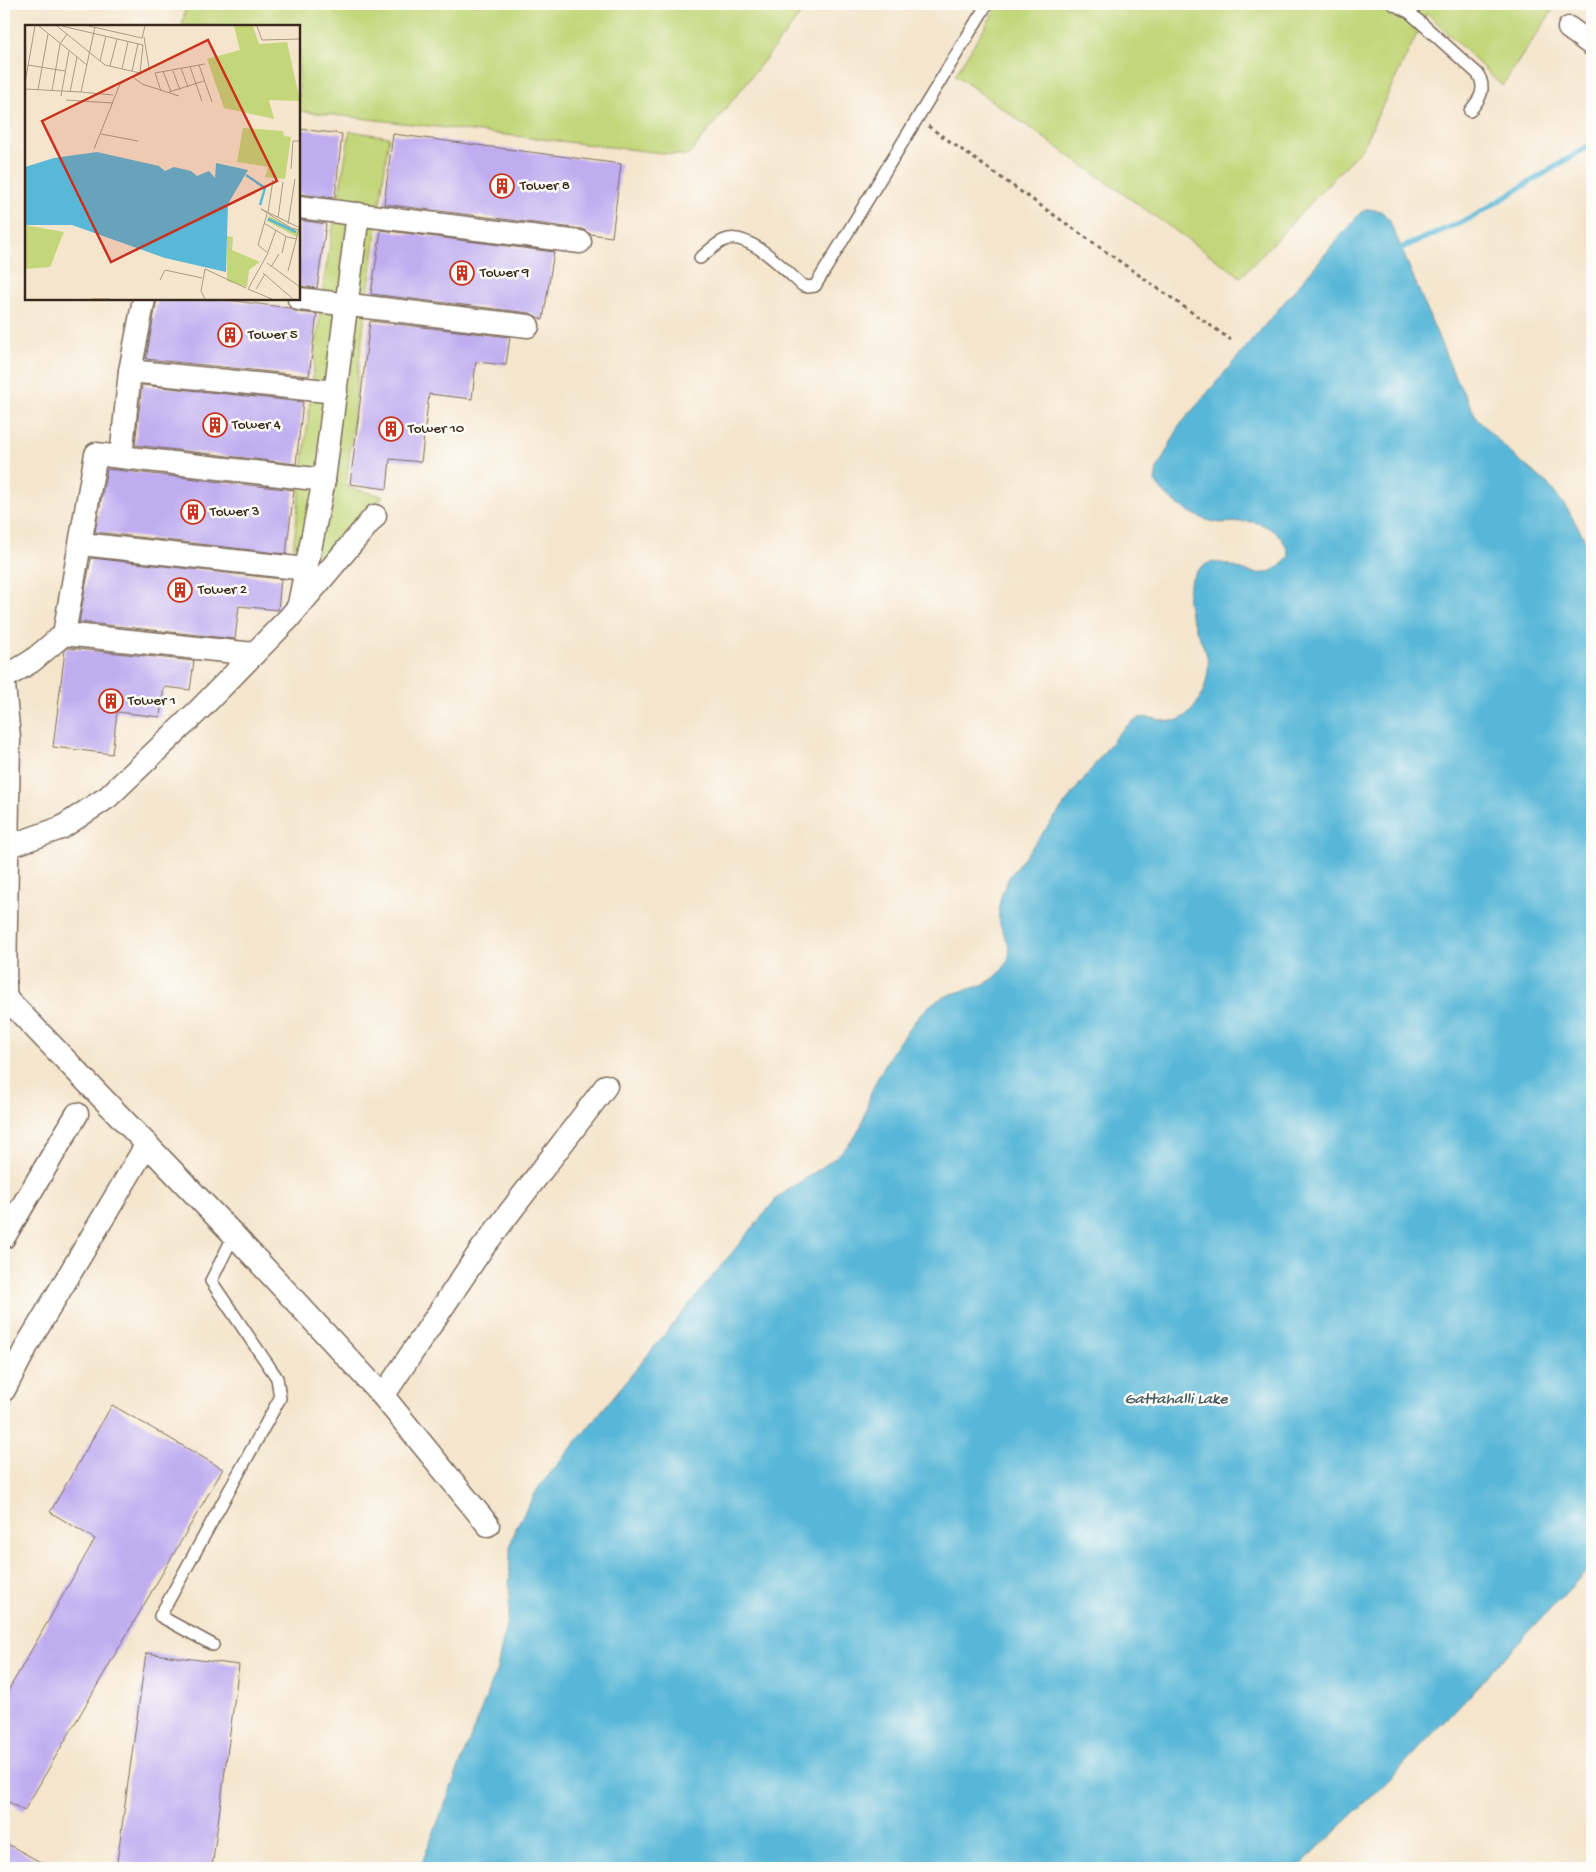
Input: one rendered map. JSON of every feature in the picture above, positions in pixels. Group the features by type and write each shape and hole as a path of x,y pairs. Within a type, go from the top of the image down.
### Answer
{"street":[{"path":"1569,28 1592,45"},
{"path":"300,207 580,242"},
{"path":"298,607 324,480 358,214"},
{"path":"300,299 528,326"},
{"path":"121,457 130,372 144,300"},
{"path":"130,372 336,392"},
{"path":"324,480 96,454 82,544 64,634 32,661 9,677 5,993 8,1000 234,1235 383,1396 488,1525"},
{"path":"7,847 61,828 108,797 254,654 298,607 375,516"},
{"path":"82,544 306,569"},
{"path":"64,634 254,654"},
{"path":"383,1396 482,1250 606,1086"},
{"path":"4,1237 77,1114"},
{"path":"4,1390 29,1342 147,1144"}],"lane":[{"path":"700,258 725,240 738,238 753,244 802,285 808,287 815,286 987,4"},
{"path":"1393,4 1409,12 1478,74 1483,82 1481,98 1470,111"},
{"path":"213,1645 160,1616 280,1398 277,1378 211,1281 234,1235"}],"path":[{"path":"917,118 1232,340"}],"green space":[{"path":"186,4 809,4 688,156 300,111 300,25 182,25"},
{"path":"999,4 1557,4 1502,86 1427,13 1362,148 1241,277 955,75"},
{"path":"350,131 389,137 360,354 346,487 383,496 323,568 292,559 324,280"}],"water":[{"name":"Gattahalli Lake","path":"1369,209 1381,211 1389,219 1455,377 1478,420 1515,457 1547,483 1568,510 1588,545 1592,548 1592,1565 1390,1779 1297,1868 420,1868 497,1669 509,1611 510,1548 515,1529 539,1487 777,1198 830,1162 848,1145 861,1126 870,1096 880,1073 903,1037 928,1007 949,995 981,985 1000,973 1009,956 1009,945 999,919 1001,896 1007,881 1118,734 1137,719 1148,717 1165,721 1178,720 1187,715 1194,707 1204,689 1208,668 1206,653 1190,614 1188,604 1190,584 1195,574 1205,565 1216,562 1250,572 1262,573 1275,569 1289,557 1282,539 1266,526 1253,522 1213,522 1185,509 1159,487 1155,481 1157,469 1180,425 1361,212"}],"building":[{"path":"300,129 342,134 335,198 300,194"},
{"name":"Tower 8","path":"393,134 621,164 612,237 590,234 582,229 384,204"},
{"path":"300,220 326,224 317,288 300,286"},
{"name":"Tower 9","path":"381,230 554,252 543,320 530,313 371,294"},
{"name":"Tower 5","path":"157,300 227,300 290,308 297,312 317,314 309,376 146,359"},
{"name":"Tower 10","path":"370,321 510,337 506,365 476,362 472,399 429,394 421,462 390,459 387,489 350,484"},
{"name":"Tower 4","path":"142,385 303,402 296,464 135,445"},
{"name":"Tower 3","path":"107,469 294,490 286,554 95,532"},
{"name":"Tower 2","path":"91,558 281,579 278,610 239,606 235,639 79,622"},
{"name":"Tower 1","path":"68,648 194,661 190,690 164,687 160,717 117,712 112,754 53,747 65,650"},
{"path":"112,1405 223,1469 24,1811 4,1799 4,1698 95,1539 50,1512"},
{"path":"146,1653 239,1665 212,1868 168,1868 117,1862"},
{"path":"4,1842 51,1868 4,1868"}],"waterway":[{"path":"1399,254 1401,248 1471,218 1592,144"}],"place":[{"name":"Tower 8","path":"502,186"},
{"name":"Tower 9","path":"462,273"},
{"name":"Tower 5","path":"230,335"},
{"name":"Tower 4","path":"215,425"},
{"name":"Tower 10","path":"391,429"},
{"name":"Tower 3","path":"193,512"},
{"name":"Tower 2","path":"180,590"},
{"name":"Tower 1","path":"111,701"}]}
